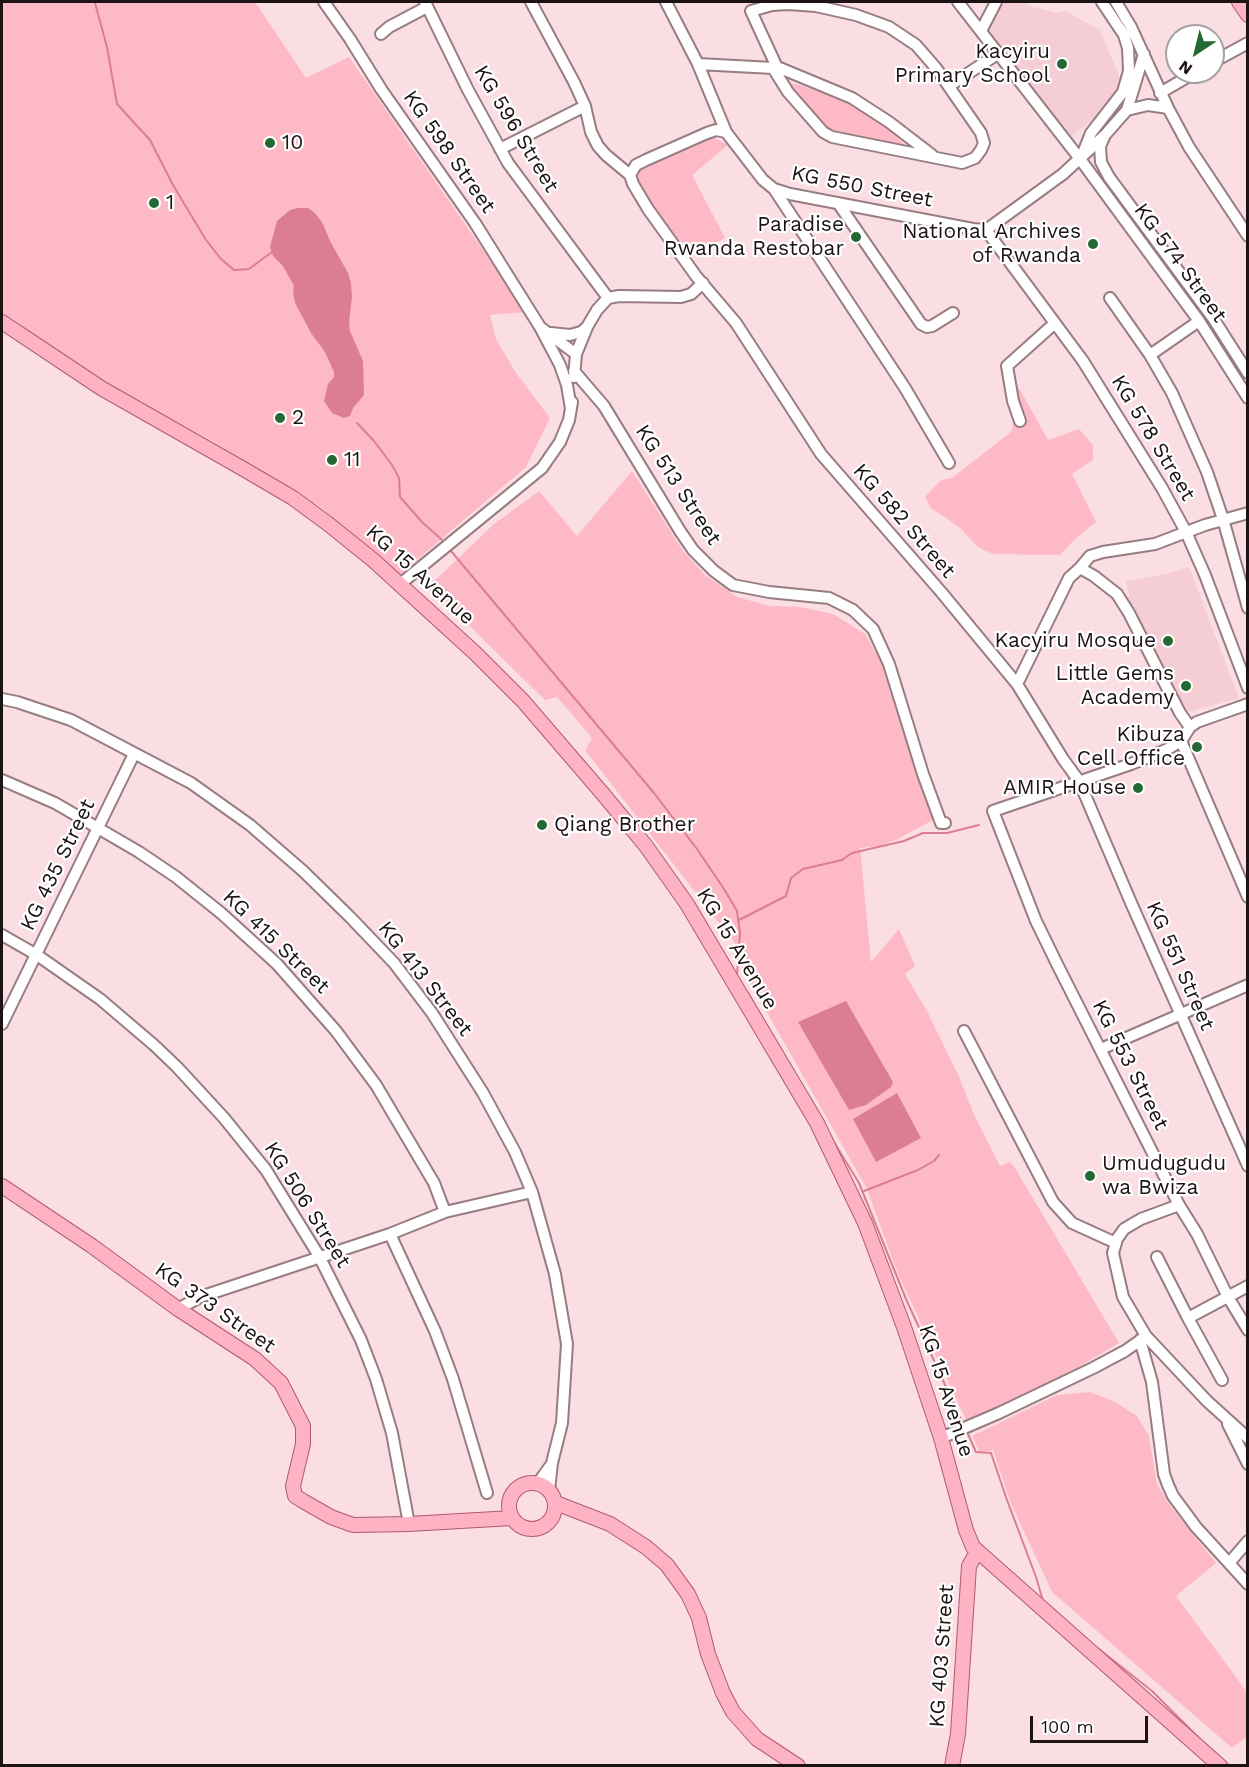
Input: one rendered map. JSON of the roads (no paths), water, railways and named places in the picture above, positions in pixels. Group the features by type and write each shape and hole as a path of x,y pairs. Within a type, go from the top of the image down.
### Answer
{"main road":[{"path":"1239,2 1248,15"},
{"name":"KG 15 Avenue","path":"2,322 101,388 293,498 327,523 475,653 523,701 646,846 687,904 817,1123 850,1190 896,1305 941,1438 966,1530 977,1552 1038,1603 1220,1766"},
{"name":"KG 373 Street","path":"2,1186 92,1246 178,1309 255,1359 281,1383 303,1426 303,1444 293,1486 295,1496 331,1517 352,1525 409,1524"},
{"path":"526,1483 544,1487 554,1510 543,1527 531,1530 519,1526 510,1512 509,1499 516,1489 526,1483"},
{"path":"554,1510 577,1511 610,1524 626,1533 672,1571 693,1604 723,1693 733,1712 757,1739 798,1766"},
{"path":"409,1524 494,1518 510,1512"},
{"name":"KG 403 Street","path":"952,1766 958,1734 969,1566 977,1552"}],"street":[{"name":"KG 598 Street","path":"324,2 381,89 475,223 543,329 567,385 571,408"},
{"path":"399,585 542,468 560,442 571,408 576,354 587,327 597,310 608,298 619,296 681,297 692,294 704,283 696,276 648,209 633,184 630,174 611,160 598,146 591,132 585,106 531,2"},
{"name":"KG 550 Street","path":"666,2 698,64 726,132 763,180 774,189 973,230 987,230"},
{"name":"KG 574 Street","path":"958,2 1080,159 1199,321 1248,398"},
{"path":"981,31 996,2"},
{"path":"1080,159 1091,133 1123,92 1129,71 1128,48 1124,35 1102,2"},
{"path":"1116,2 1189,147 1248,236"},
{"path":"381,34 426,4"},
{"name":"KG 596 Street","path":"426,4 500,149 608,298"},
{"path":"788,4 816,6 856,15 889,27 915,45 949,86 981,133 984,143 975,158 962,163 832,137 823,132 788,92 774,67 775,63 749,6 788,4"},
{"path":"1225,55 1248,43"},
{"path":"949,86 999,53"},
{"path":"987,230 1063,174 1105,135 1127,110 1144,54"},
{"path":"698,64 774,67 852,98 889,122 933,156"},
{"path":"1160,93 1175,84"},
{"path":"1127,110 1148,105 1168,108"},
{"path":"500,149 585,106"},
{"path":"630,174 632,169 646,160 707,133 716,130 726,132"},
{"path":"1105,135 1100,146 1101,162 1109,177 1213,318 1246,371 1233,377"},
{"path":"1080,159 1109,177"},
{"path":"774,189 905,388 949,463"},
{"path":"838,203 921,324 927,327 932,326 953,313"},
{"name":"KG 578 Street","path":"987,230 1083,361 1162,488 1186,532 1205,575 1248,688"},
{"name":"KG 582 Street","path":"704,283 736,323 821,454 942,593 1017,684 1079,781"},
{"path":"1110,298 1150,355 1172,393 1207,472 1248,608"},
{"path":"1150,355 1199,321"},
{"path":"1020,421 1013,400 1007,366 1054,322"},
{"path":"543,329 570,335 581,332 587,327"},
{"name":"KG 598 Street","path":"543,329 576,354"},
{"path":"553,353 567,356 576,354"},
{"name":"KG 513 Street","path":"574,371 604,406 693,550 714,571 733,585 769,592 829,598 853,610 873,629 889,664 941,824 945,822"},
{"path":"1017,684 1069,579 1090,556 1155,544 1223,519 1248,513"},
{"path":"1080,568 1117,594 1180,713 1190,727"},
{"name":"KG 413 Street","path":"2,699 71,720 191,783 250,825 303,871 350,917 394,963 432,1012 483,1093 515,1152 532,1192 555,1274 567,1344 562,1423 544,1487"},
{"path":"1079,781 1166,750 1181,741 1190,727 1219,713 1248,704"},
{"path":"1181,741 1248,897"},
{"name":"KG 435 Street","path":"2,1024 134,754"},
{"name":"KG 415 Street","path":"2,780 55,803 176,877 221,913 277,964 336,1031 376,1085 434,1183 445,1212"},
{"name":"KG 553 Street","path":"1079,781 993,811 1036,921 1179,1205 1248,1330"},
{"name":"KG 551 Street","path":"1079,781 1248,1166"},
{"name":"KG 506 Street","path":"2,935 37,955 106,1005 177,1067 261,1163 319,1256 361,1340 392,1432 409,1524"},
{"path":"1101,1049 1248,985"},
{"path":"964,1031 1053,1202 1072,1223 1116,1243"},
{"path":"178,1309 200,1297 390,1234 445,1212 532,1192"},
{"path":"1179,1205 1124,1228 1113,1253 1123,1297 1143,1338 1152,1382 1164,1474 1168,1485 1173,1496 1196,1527 1248,1584"},
{"path":"390,1234 435,1330 453,1379 487,1493"},
{"path":"1157,1257 1222,1380"},
{"path":"1188,1318 1248,1286"},
{"path":"941,1438 1093,1368 1143,1338"},
{"path":"1143,1338 1226,1419 1248,1437"},
{"path":"1226,1419 1248,1464"},
{"path":"1230,1562 1248,1541"}],"waterway":[{"path":"95,3 107,47 117,104 150,140 173,185 206,240 221,259 234,270 249,269 272,252"},
{"path":"357,423 392,465 399,478 400,497 442,540"},
{"path":"451,551 654,793 724,889 737,911 740,933 737,975"},
{"path":"739,920 786,896 791,878 803,869 842,860 852,853 904,841 923,833 947,833 979,825"},
{"path":"748,993 777,1043"},
{"path":"832,1139 859,1183 906,1299 962,1422"},
{"path":"864,1191 918,1170 934,1161 939,1155"},
{"path":"968,1434 976,1452 991,1453 1043,1601"},
{"path":"1090,1642 1152,1691 1230,1766"}],"place":[{"name":"Kacyiru Primary School","path":"1062,64"},
{"name":"10","path":"270,143"},
{"name":"1","path":"154,203"},
{"name":"Paradise Rwanda Restobar","path":"856,237"},
{"name":"National Archives of Rwanda","path":"1093,244"},
{"name":"2","path":"280,418"},
{"name":"11","path":"332,460"},
{"name":"Kacyiru Mosque","path":"1168,641"},
{"name":"Little Gems Academy","path":"1186,686"},
{"name":"Kibuza Cell Office","path":"1197,747"},
{"name":"AMIR House","path":"1138,788"},
{"name":"Qiang Brother","path":"542,825"},
{"name":"Umudugudu wa Bwiza","path":"1090,1176"}]}
